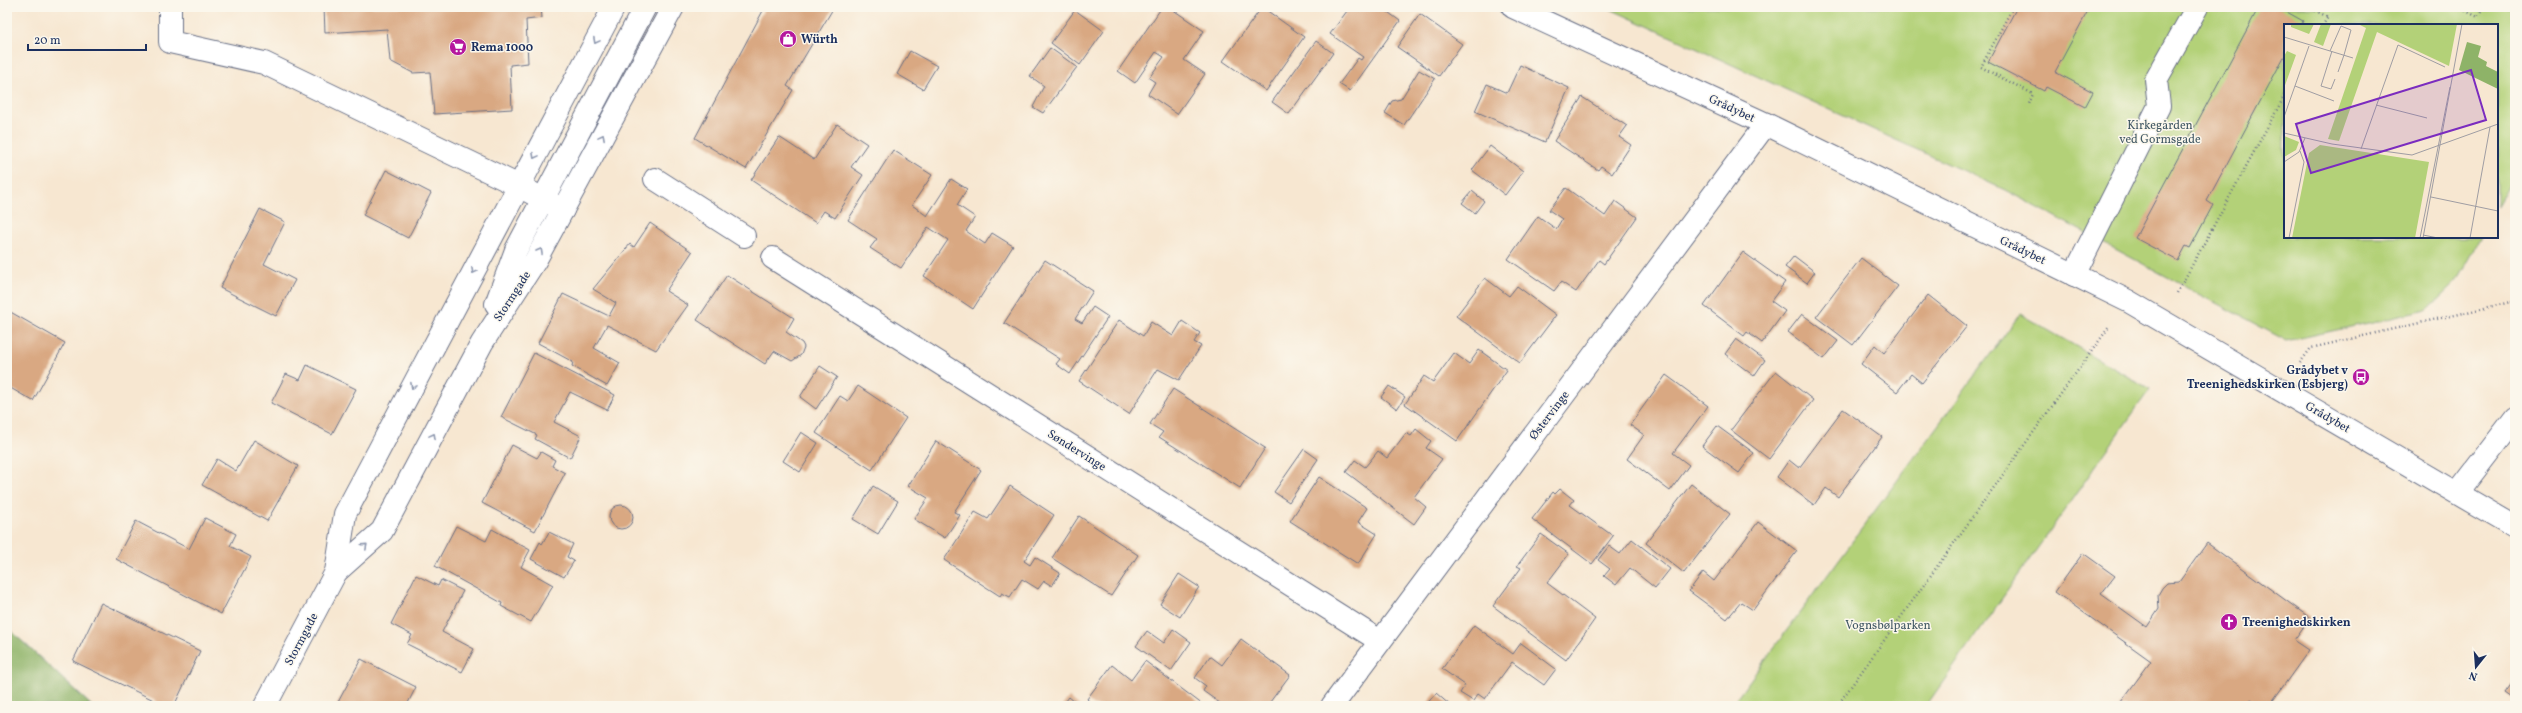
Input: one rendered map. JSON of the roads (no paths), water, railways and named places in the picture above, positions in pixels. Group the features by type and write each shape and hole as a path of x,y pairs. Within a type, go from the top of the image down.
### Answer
{"street":[{"path":"170,7 170,42 264,64 519,186 563,210"},
{"name":"Stormgade","path":"265,706 336,572 345,514 614,7"},
{"path":"482,343 516,250 645,7"},
{"name":"Stormgade","path":"336,572 382,531 482,343 535,261 673,7"},
{"name":"Grådybet","path":"1514,7 1766,124 2128,301 2458,492 2515,527"},
{"path":"2074,275 2159,106 2156,80 2197,7"},
{"name":"Østervinge","path":"1332,706 1766,124"},
{"path":"655,179 744,236"},
{"name":"Søndervinge","path":"773,258 1380,641"},
{"path":"2458,492 2515,418"}],"place":[{"name":"Würth","path":"788,39"},
{"name":"Rema 1000","path":"458,47"},
{"name":"Grådybet v Treenighedskirken (Esbjerg)","path":"2361,377"},
{"name":"Treenighedskirken","path":"2229,622"}],"park label":[{"name":"Kirkegården ved Gormsgade","path":"2160,132"},
{"name":"Vognsbølparken","path":"1888,625"}]}
